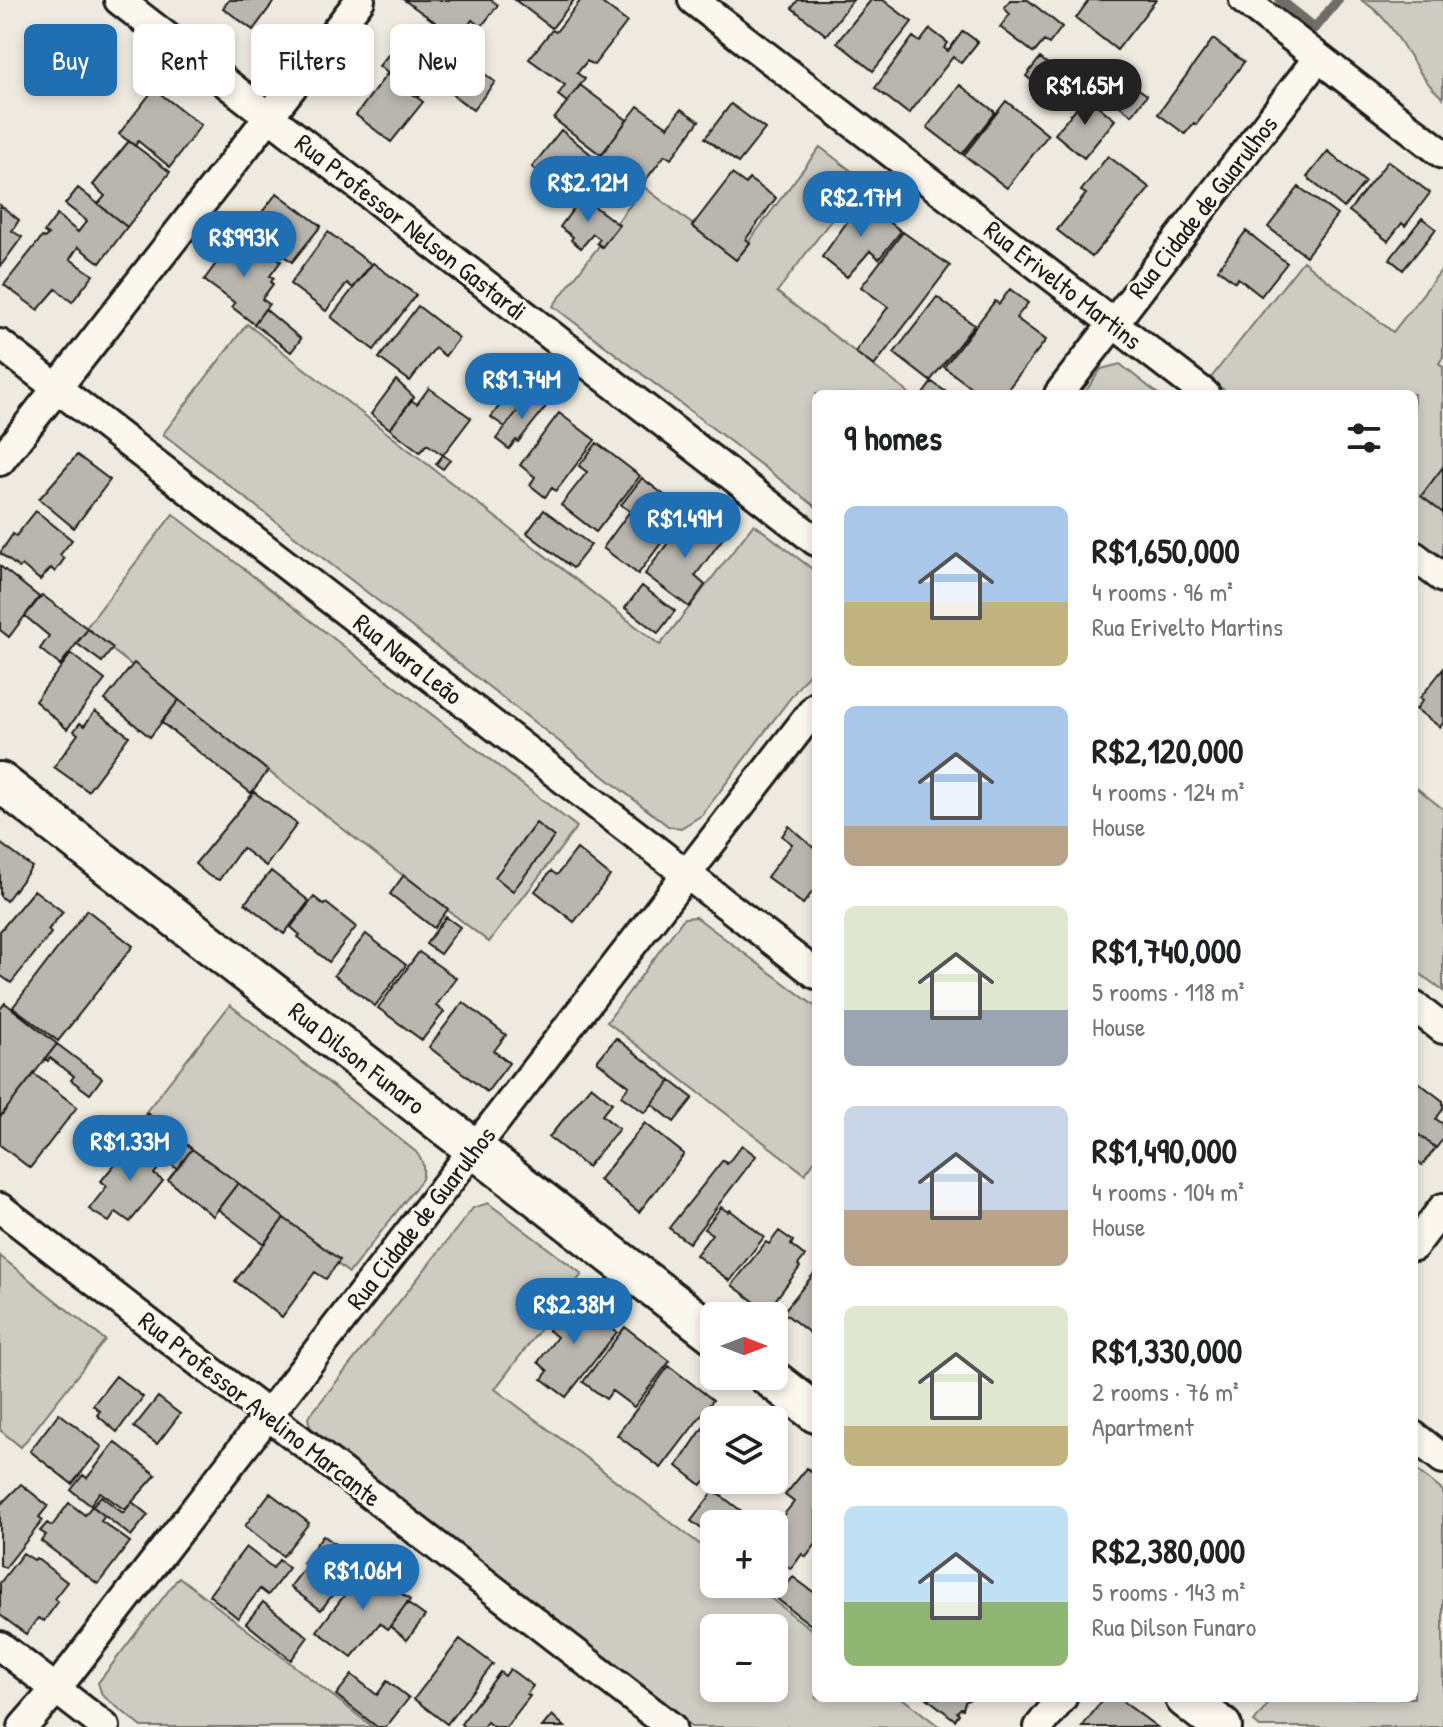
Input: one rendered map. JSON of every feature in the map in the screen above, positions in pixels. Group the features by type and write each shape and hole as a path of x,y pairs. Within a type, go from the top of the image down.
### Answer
{"street":[{"name":"Rua Professor Nelson Gastardi","path":"119,0 812,538"},
{"path":"0,461 360,0"},
{"name":"Rua Erivelto Martins","path":"693,0 1200,390"},
{"path":"1244,0 1443,154"},
{"name":"Rua Cidade de Guarulhos","path":"1062,390 1318,58"},
{"name":"Rua Nara Leão","path":"0,344 812,971"},
{"path":"1418,559 1443,578"},
{"name":"Rua Cidade de Guarulhos","path":"23,1727 56,1689 812,712"},
{"name":"Rua Dilson Funaro","path":"0,782 700,1323"},
{"path":"1418,1009 1443,1029"},
{"name":"Rua Professor Avelino Marcante","path":"0,1208 671,1727"},
{"path":"1418,1241 1443,1208"},
{"path":"786,1390 812,1410"},
{"path":"1418,1439 1443,1459"},
{"path":"0,1646 105,1727"},
{"path":"1039,1727 1059,1702"},
{"path":"1190,1702 1222,1727"}],"shaded area":[{"path":"1361,0 1443,0 1443,98 1422,75 1385,21"},
{"path":"820,147 862,179 777,292 905,390 812,390 812,504 553,306 644,187 736,258"},
{"path":"1303,261 1393,332 1443,268 1443,357 1439,363 1443,367 1443,562 1418,542 1418,390 1224,390 1210,379"},
{"path":"247,324 660,645 754,524 812,569 812,669 702,815 681,828 668,826 163,434"},
{"path":"1120,364 1153,390 1087,390 1101,369"},
{"path":"173,514 577,827 489,942 85,629"},
{"path":"1418,789 1443,809 1443,991 1418,972"},
{"path":"696,917 812,1004 812,1164 805,1174 607,1022 684,918"},
{"path":"230,1005 416,1152 422,1161 422,1179 349,1273 145,1113"},
{"path":"488,1203 582,1274 495,1389 700,1544 700,1598 770,1598 812,1630 812,1702 907,1702 940,1727 691,1727 310,1427 308,1418 473,1208"},
{"path":"0,1256 105,1340 21,1447 0,1430"},
{"path":"1418,1471 1443,1491 1443,1727 1260,1727 1254,1722 1270,1702 1418,1702"},
{"path":"179,1577 373,1727 142,1727 102,1695 98,1683"}],"building":[{"path":"229,0 275,0 257,24 251,24 251,29 223,8"},
{"path":"404,0 491,0 498,5 483,24 472,20 469,24 438,24"},
{"path":"515,0 574,0 552,28"},
{"path":"581,0 598,0 627,22 594,65 587,61 577,73 585,79 567,102 558,95 565,85 529,59 552,30 556,32"},
{"path":"798,0 853,0 826,35 792,8"},
{"path":"871,0 883,0 912,22 873,71 837,42"},
{"path":"1010,0 1028,0 1062,27 1049,44 1044,41 1034,53 1000,27 1010,14 1004,8"},
{"path":"1089,0 1156,0 1117,50 1076,18"},
{"path":"930,29 948,43 944,48 948,51 963,31 978,42 961,63 953,57 909,114 875,88 913,37 920,42"},
{"path":"1213,39 1244,62 1196,125 1194,123 1185,134 1158,114"},
{"path":"390,52 390,75 379,66"},
{"path":"1040,58 1077,86 1062,105 1026,76"},
{"path":"1107,66 1147,95 1132,115 1092,85"},
{"path":"387,74 390,76 390,96 415,96 423,102 391,142 356,115 370,96 374,96 374,91"},
{"path":"485,74 495,82 485,95"},
{"path":"580,85 627,120 601,155 554,119"},
{"path":"960,85 995,112 962,154 927,127"},
{"path":"149,96 163,96 201,125 170,167 138,141 135,146 119,134"},
{"path":"454,96 484,96 473,110"},
{"path":"1086,96 1115,120 1084,158 1055,134"},
{"path":"1006,101 1048,135 1007,188 964,155"},
{"path":"731,104 765,129 738,163 705,138"},
{"path":"638,106 668,127 681,109 699,121 671,159 665,155 641,186 601,155"},
{"path":"561,130 593,156 564,193 532,167"},
{"path":"129,141 170,172 127,227 98,204 105,196 93,185"},
{"path":"1328,151 1365,182 1344,208 1307,177"},
{"path":"1108,156 1150,188 1092,257 1057,230 1086,194 1081,191"},
{"path":"1388,161 1430,193 1405,226 1402,223 1388,241 1349,211"},
{"path":"732,174 746,184 749,179 776,198 746,239 750,243 736,260 692,226"},
{"path":"1299,187 1337,215 1306,256 1268,227"},
{"path":"78,188 127,227 100,263 78,247 70,259 93,275 72,302 56,289 38,310 4,285 42,237 48,235 44,232 57,215 78,232 87,221 65,204"},
{"path":"277,193 321,226 292,262 249,229"},
{"path":"582,197 619,225 602,247 597,243 600,239 593,234 581,248 560,227"},
{"path":"862,201 901,231 879,259 870,251 847,277 822,257"},
{"path":"0,205 19,220 12,231 22,237 0,267"},
{"path":"1422,218 1436,229 1403,270 1390,259"},
{"path":"1246,231 1287,263 1261,296 1238,278 1235,282 1218,269"},
{"path":"328,232 371,264 353,288 347,283 326,311 290,284"},
{"path":"903,232 950,266 874,366 855,352 888,307 861,287"},
{"path":"234,239 256,255 262,247 281,261 270,276 274,278 273,284 262,299 269,304 254,324 232,307 235,303 204,280"},
{"path":"373,263 416,295 374,350 331,317"},
{"path":"1010,289 1028,303 1016,318 1046,340 1007,390 975,390 944,367 995,301 999,304"},
{"path":"937,297 974,325 930,381 894,353"},
{"path":"418,306 459,338 445,356 435,348 410,381 379,358"},
{"path":"265,309 301,339 291,352 254,324"},
{"path":"396,380 414,397 390,429 371,414"},
{"path":"932,382 943,390 926,390"},
{"path":"515,385 529,396 505,427 491,417"},
{"path":"429,388 471,418 443,455 427,444 420,452 390,429 411,400 417,404"},
{"path":"532,392 548,404 509,449 496,439"},
{"path":"559,413 595,440 556,491 552,488 545,497 530,485 535,477 520,465"},
{"path":"597,443 640,476 596,532 561,505 587,472 579,466"},
{"path":"77,455 110,480 74,528 39,499"},
{"path":"443,455 450,460 443,469 436,464"},
{"path":"1443,467 1443,513 1421,496"},
{"path":"642,478 685,511 638,574 603,548 630,511 621,505"},
{"path":"544,510 591,545 573,568 527,533"},
{"path":"36,511 72,540 60,555 64,559 55,572 51,568 40,580 0,553 13,534 16,536"},
{"path":"690,513 723,538 695,576 705,585 689,607 645,574"},
{"path":"0,566 39,597 9,637 0,630"},
{"path":"642,586 675,611 658,633 625,608"},
{"path":"42,595 88,629 60,665 40,649 49,636 25,616"},
{"path":"88,629 113,648 102,662 76,643"},
{"path":"71,654 105,680 67,729 35,701"},
{"path":"134,663 179,700 150,737 105,700"},
{"path":"1443,669 1443,723 1440,727 1418,710 1423,700 1420,698"},
{"path":"179,700 268,771 251,793 161,722"},
{"path":"95,711 129,736 88,791 54,767 78,734 74,731 80,723 84,726"},
{"path":"254,792 297,824 266,866 242,848 219,880 209,876 195,864"},
{"path":"536,823 554,837 513,891 495,877"},
{"path":"789,826 812,846 812,892 803,904 767,877 792,844 782,836"},
{"path":"0,843 32,867 6,901 0,896"},
{"path":"577,849 610,876 574,922 535,891 551,871 557,875"},
{"path":"271,871 309,901 284,934 245,903"},
{"path":"404,875 448,909 434,928 390,894"},
{"path":"34,890 63,912 48,930 51,933 11,983 0,975 0,931"},
{"path":"314,897 356,927 329,962 298,937 300,935 291,927"},
{"path":"87,910 133,946 58,1041 13,1007"},
{"path":"446,917 460,927 440,954 426,944"},
{"path":"366,934 406,965 375,1006 334,975"},
{"path":"419,952 456,978 436,1006 444,1012 422,1040 378,1008"},
{"path":"463,1002 506,1035 494,1051 509,1063 487,1092 429,1047"},
{"path":"5,1003 57,1044 0,1117 0,1009"},
{"path":"616,1038 671,1081 645,1113 621,1096 629,1086 597,1061"},
{"path":"57,1044 102,1078 90,1094 71,1080 74,1076 50,1058 48,1061 45,1059"},
{"path":"34,1074 77,1107 30,1168 0,1145 0,1117"},
{"path":"671,1081 693,1098 674,1122 652,1104"},
{"path":"1418,1082 1443,1101 1443,1109 1436,1119 1443,1124 1443,1139 1436,1148 1418,1134"},
{"path":"591,1086 612,1103 602,1115 619,1129 587,1167 549,1137"},
{"path":"147,1113 192,1149 177,1169 141,1140 130,1153 121,1149"},
{"path":"645,1123 684,1154 639,1212 599,1180"},
{"path":"1418,1134 1436,1148 1422,1165 1418,1162"},
{"path":"141,1140 166,1159 154,1174 163,1181 130,1222 116,1212 109,1222 89,1209 107,1186 101,1181 126,1150 130,1153"},
{"path":"742,1145 756,1156 689,1243 669,1228 723,1160 727,1164"},
{"path":"192,1149 238,1183 213,1216 168,1180"},
{"path":"238,1183 284,1218 264,1244 218,1209"},
{"path":"721,1207 728,1212 730,1210 764,1237 730,1281 696,1255 712,1234 704,1229"},
{"path":"284,1218 340,1260 326,1279 315,1272 282,1317 235,1281"},
{"path":"779,1231 793,1241 791,1245 805,1256 774,1302 755,1302 732,1285 766,1242 769,1244"},
{"path":"812,1276 812,1335 788,1316 788,1306"},
{"path":"573,1298 617,1332 566,1397 542,1379 548,1371 538,1362 557,1337 548,1330"},
{"path":"625,1327 670,1361 634,1407 612,1391 606,1399 583,1382"},
{"path":"669,1366 713,1400 708,1406 700,1406 700,1417 661,1468 617,1435"},
{"path":"116,1376 143,1397 117,1432 97,1415 100,1411 93,1405"},
{"path":"158,1397 180,1414 157,1444 134,1427"},
{"path":"59,1413 102,1447 72,1484 30,1451"},
{"path":"700,1432 700,1484 677,1466"},
{"path":"115,1442 156,1475 125,1510 100,1492 90,1505 71,1490 83,1475 87,1478"},
{"path":"807,1468 812,1472 812,1549 806,1557 802,1554 791,1569 788,1567 788,1510 794,1502 785,1495"},
{"path":"21,1484 48,1506 39,1517 43,1520 5,1568 0,1565 0,1505"},
{"path":"270,1493 309,1523 283,1556 245,1526"},
{"path":"711,1494 723,1497 740,1510 700,1510 700,1528 691,1521"},
{"path":"101,1496 123,1513 132,1502 148,1515 131,1536 92,1506"},
{"path":"69,1503 85,1515 92,1506 105,1516 101,1521 130,1542 98,1584 41,1541 46,1535 40,1531 47,1523 52,1526"},
{"path":"323,1535 364,1566 342,1593 337,1589 321,1610 290,1587"},
{"path":"246,1547 273,1568 279,1560 289,1568 268,1595 260,1589 238,1618 209,1595"},
{"path":"23,1553 34,1560 36,1558 67,1582 54,1599 58,1602 44,1621 38,1618 26,1634 0,1615 0,1583"},
{"path":"366,1567 410,1600 388,1629 380,1623 352,1657 317,1631"},
{"path":"793,1577 812,1591 812,1626 776,1598 788,1598 788,1583"},
{"path":"263,1602 308,1637 291,1660 246,1623"},
{"path":"407,1603 425,1616 407,1640 390,1626"},
{"path":"460,1639 493,1664 447,1724 414,1699"},
{"path":"510,1669 533,1686 527,1694 530,1696 506,1727 493,1727 487,1722 483,1727 464,1727 461,1724 500,1672 505,1676"},
{"path":"352,1675 377,1695 387,1681 409,1698 386,1727 377,1727 336,1695"},
{"path":"932,1702 965,1702 955,1720"},
{"path":"1101,1702 1123,1702 1157,1727 1082,1727"},
{"path":"552,1715 565,1727 542,1727"}],"waterway":[{"path":"1280,0 1315,28 1338,0"}]}
